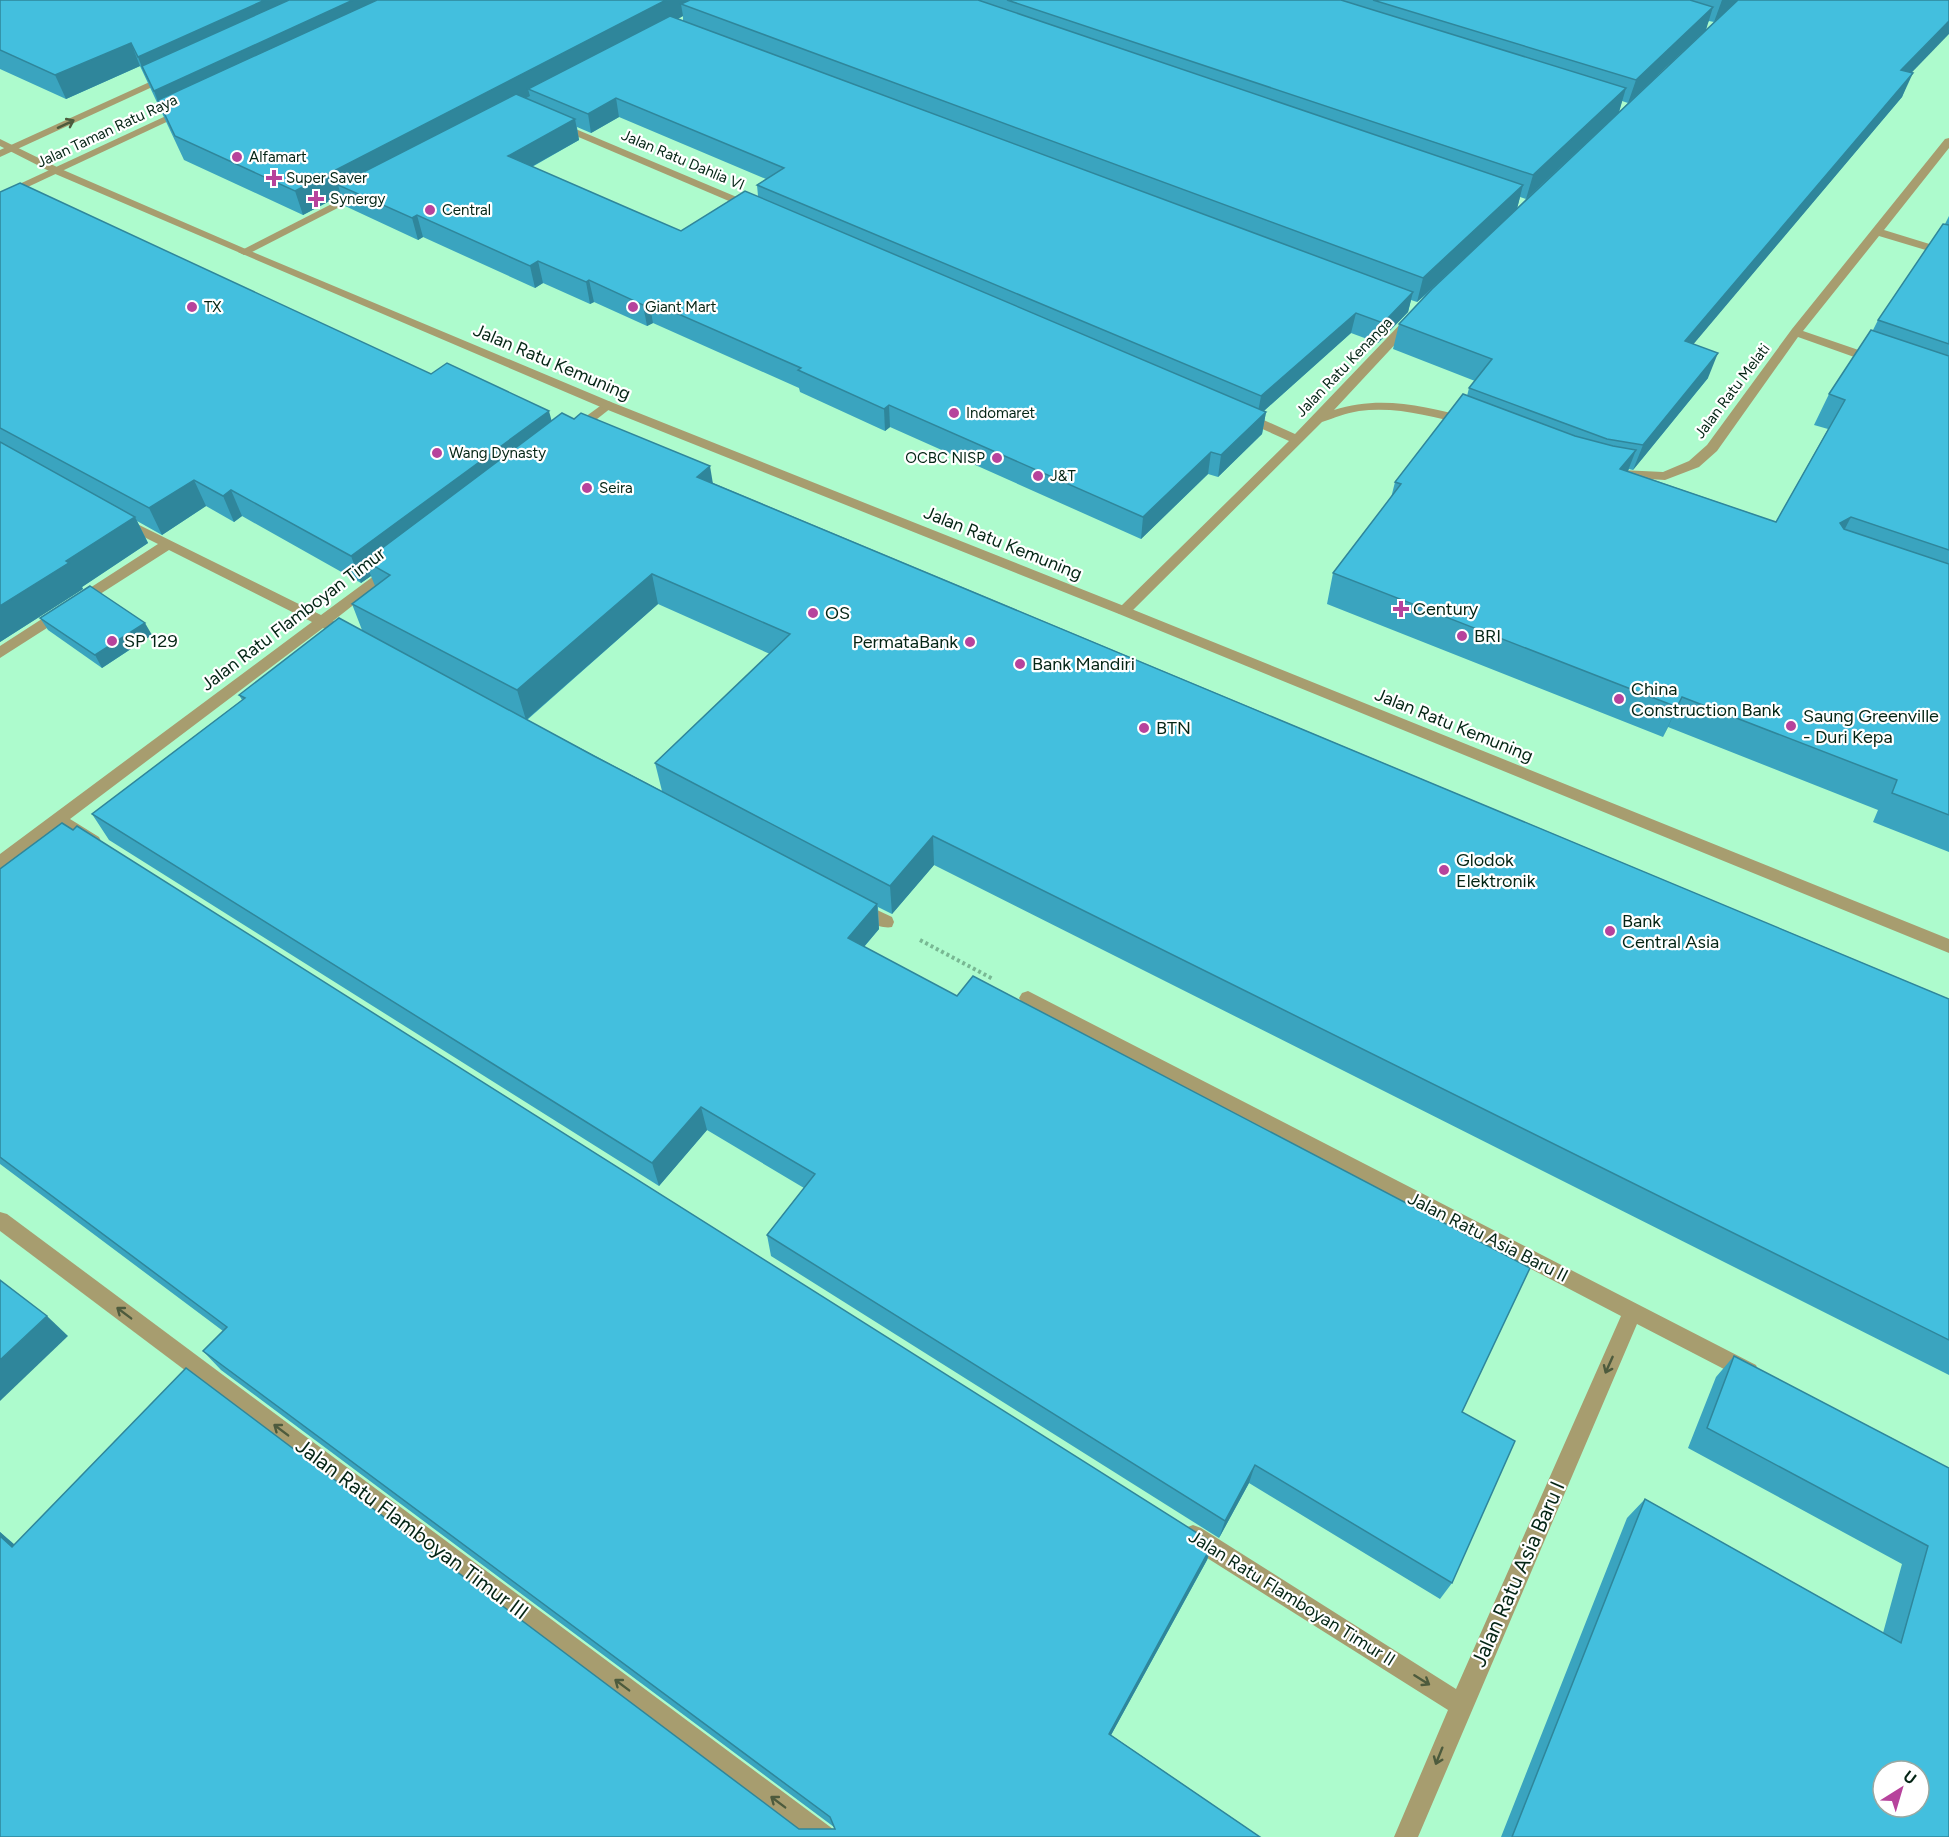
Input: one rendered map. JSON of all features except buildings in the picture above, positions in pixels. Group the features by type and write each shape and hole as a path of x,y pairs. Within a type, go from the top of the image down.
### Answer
{"street":[{"name":"Jalan Taman Ratu Raya","path":"0,154 17,150 174,74"},
{"name":"Jalan Taman Ratu Raya","path":"0,197 52,168 196,105"},
{"name":"Jalan Ratu Dahlia VI","path":"552,122 770,215"},
{"name":"Jalan Ratu Melati","path":"1612,472 1630,476 1665,477 1694,464 1712,448 1796,332 1949,141"},
{"name":"Jalan Ratu Kemuning","path":"0,142 52,168 244,252 607,405 1124,611 1949,946"},
{"path":"244,252 369,188"},
{"path":"1876,231 1949,254"},
{"name":"Jalan Ratu Kenanga","path":"1124,611 1318,419 1420,310"},
{"path":"1796,332 1883,363"},
{"path":"560,441 607,405"},
{"path":"1318,419 1359,407 1395,407 1430,411 1476,425"},
{"path":"1228,410 1297,440"},
{"path":"108,513 365,643"},
{"path":"0,653 166,544"},
{"name":"Jalan Ratu Flamboyan Timur","path":"0,863 400,563"},
{"path":"59,819 109,851"},
{"path":"844,900 886,922"},
{"name":"Jalan Ratu Asia Baru II","path":"1028,998 1770,1383"},
{"name":"Jalan Ratu Flamboyan Timur III","path":"0,1220 825,1837"},
{"name":"Jalan Ratu Asia Baru I","path":"1406,1837 1461,1705 1633,1312"},
{"name":"Jalan Ratu Flamboyan Timur II","path":"1178,1526 1461,1705"}],"path":[{"path":"886,922 1028,998"}],"place":[{"name":"Alfamart","path":"237,157"},
{"name":"Super Saver","path":"274,178"},
{"name":"Synergy","path":"316,199"},
{"name":"Central","path":"430,210"},
{"name":"TX","path":"192,307"},
{"name":"Giant Mart","path":"633,307"},
{"name":"Indomaret","path":"954,413"},
{"name":"Wang Dynasty","path":"437,453"},
{"name":"OCBC NISP","path":"997,458"},
{"name":"J&T","path":"1038,476"},
{"name":"Seira","path":"587,488"},
{"name":"Century","path":"1401,609"},
{"name":"OS","path":"813,613"},
{"name":"BRI","path":"1462,636"},
{"name":"SP 129","path":"112,641"},
{"name":"PermataBank","path":"970,642"},
{"name":"Bank Mandiri","path":"1020,664"},
{"name":"China Construction Bank","path":"1619,699"},
{"name":"Saung Greenville - Duri Kepa","path":"1791,726"},
{"name":"BTN","path":"1144,728"},
{"name":"Glodok Elektronik","path":"1444,870"},
{"name":"Bank Central Asia","path":"1610,931"}]}
